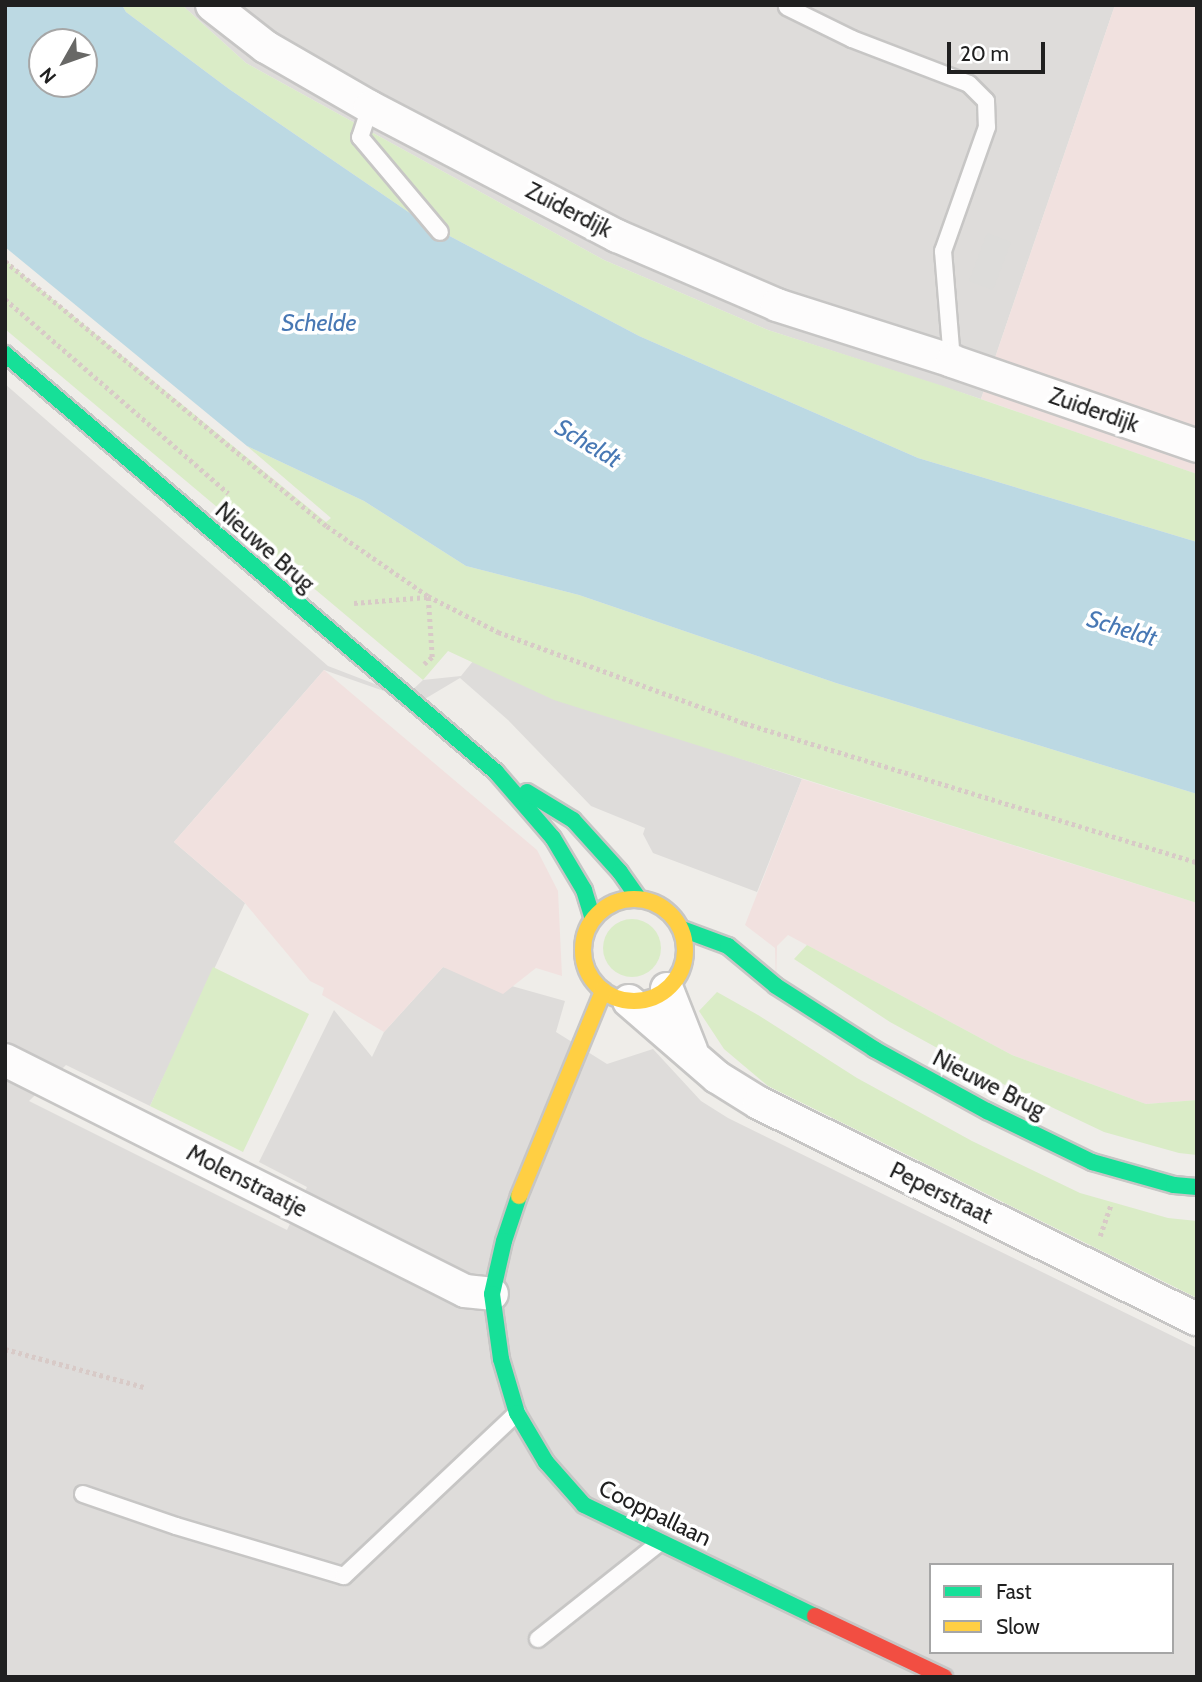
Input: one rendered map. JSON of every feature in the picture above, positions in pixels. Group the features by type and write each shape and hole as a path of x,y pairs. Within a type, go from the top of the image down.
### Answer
{"main road":[{"name":"Nieuwe Brug","path":"5,354 496,772 573,820 620,872 638,898 664,908 681,929 705,934 728,946 776,986 874,1049 987,1111 1092,1162 1174,1185 1197,1187"},
{"name":"Nieuwe Brug","path":"496,772 552,838 584,890 593,919"},
{"path":"638,898 621,900 605,907 593,919 583,949 592,980 617,996 656,996 672,984 702,969"},
{"path":"672,984 686,954 681,929"},
{"name":"Nieuwe Brug","path":"730,968 776,986"},
{"name":"Cooppallaan","path":"617,996 522,1187 503,1241 492,1294 501,1359 517,1413 546,1462 583,1505 944,1677"}],"street":[{"name":"Zuiderdijk","path":"212,5 266,47 370,107 629,241 777,305 952,361 1197,446"},
{"name":"Peperstraat","path":"672,984 693,1055"},
{"name":"Peperstraat","path":"617,996 717,1077 759,1103 1197,1319"},
{"name":"Molenstraatje","path":"5,1060 465,1291 492,1294"}],"lane":[{"path":"788,8 852,39 969,84 986,101 987,127 943,251 952,361"},
{"path":"370,107 360,137 440,232"},
{"path":"83,1494 176,1526 344,1576 517,1413"},
{"path":"538,1639 661,1542"}],"path":[{"path":"5,261 327,526 428,596 523,642 732,718 1197,862"},
{"path":"354,603 428,596"},
{"path":"424,664 432,657 428,596"},
{"path":"1089,1266 1122,1170"},
{"path":"5,1349 144,1387"}],"shaded area":[{"path":"182,5 1115,5 981,399 768,330 604,260 246,63"},
{"path":"1115,5 1197,5 1197,474 981,399"},
{"path":"987,233 1011,242 993,290 969,281"},
{"path":"5,384 328,666 406,696 423,680 461,676 478,655 649,728 802,779 757,892 653,853 643,834 645,828 591,806 508,720 460,678 418,703 324,670 174,842 245,903 150,1106 66,1065 29,1101 287,1230 307,1187 259,1162 334,1010 372,1057 384,1032 443,967 565,1001 556,1032 607,1064 653,1049 701,1101 728,1118 1197,1348 1197,1677 5,1677"},
{"path":"324,670 537,850 558,891 562,976 536,968 503,994 443,967 384,1032 322,995 324,988 310,981 244,902 174,842"},
{"path":"802,779 1197,903 1197,1100 1146,1104 1012,1055 788,935 777,946 776,986 775,948 745,925"}],"green space":[{"path":"122,5 182,5 246,63 604,260 768,330 943,386 1197,474 1197,542 918,458 639,336 423,222 229,89 126,12"},
{"path":"5,260 326,522 331,518 247,446 364,501 466,566 579,595 836,683 1197,794 1197,903 554,700 448,651 423,680 5,329"},
{"path":"626,919 638,919 653,927 661,942 661,954 653,969 638,977 626,977 611,969 603,954 603,942 611,927"},
{"path":"807,945 1012,1055 1146,1104 1197,1100 1197,1155 1179,1153 1104,1132 1001,1083 890,1022 794,959"},
{"path":"213,967 309,1014 243,1152 150,1106"},
{"path":"717,992 857,1078 972,1141 1080,1193 1168,1218 1197,1221 1197,1298 768,1086 724,1049 699,1011"}],"water":[{"name":"Schelde","path":"5,5 122,5 126,12 229,89 423,222 639,336 918,458 1197,542 1197,794 836,683 579,595 466,566 364,501 247,446 5,247"}],"traffic: fast":[{"path":"5,354 496,772 553,838 584,890 593,919"},
{"path":"527,792 573,820 620,872 638,898"},
{"path":"682,929 728,946 776,986 874,1049 987,1111 1092,1162 1174,1185 1197,1187"},
{"path":"519,1196 504,1241 492,1294 501,1359 517,1413 546,1462 584,1505 815,1616"}],"traffic: slow":[{"path":"634,899 654,903 670,914 681,930 685,950 681,970 670,986 654,997 634,1001 614,997 598,986 587,970 583,950 587,930 598,914 614,903 634,899"},
{"path":"519,1196 603,991"}],"traffic: jam":[{"path":"815,1616 944,1677"}],"water label":[{"name":"Scheldt","path":"588,443"},
{"name":"Scheldt","path":"1122,628"}]}
